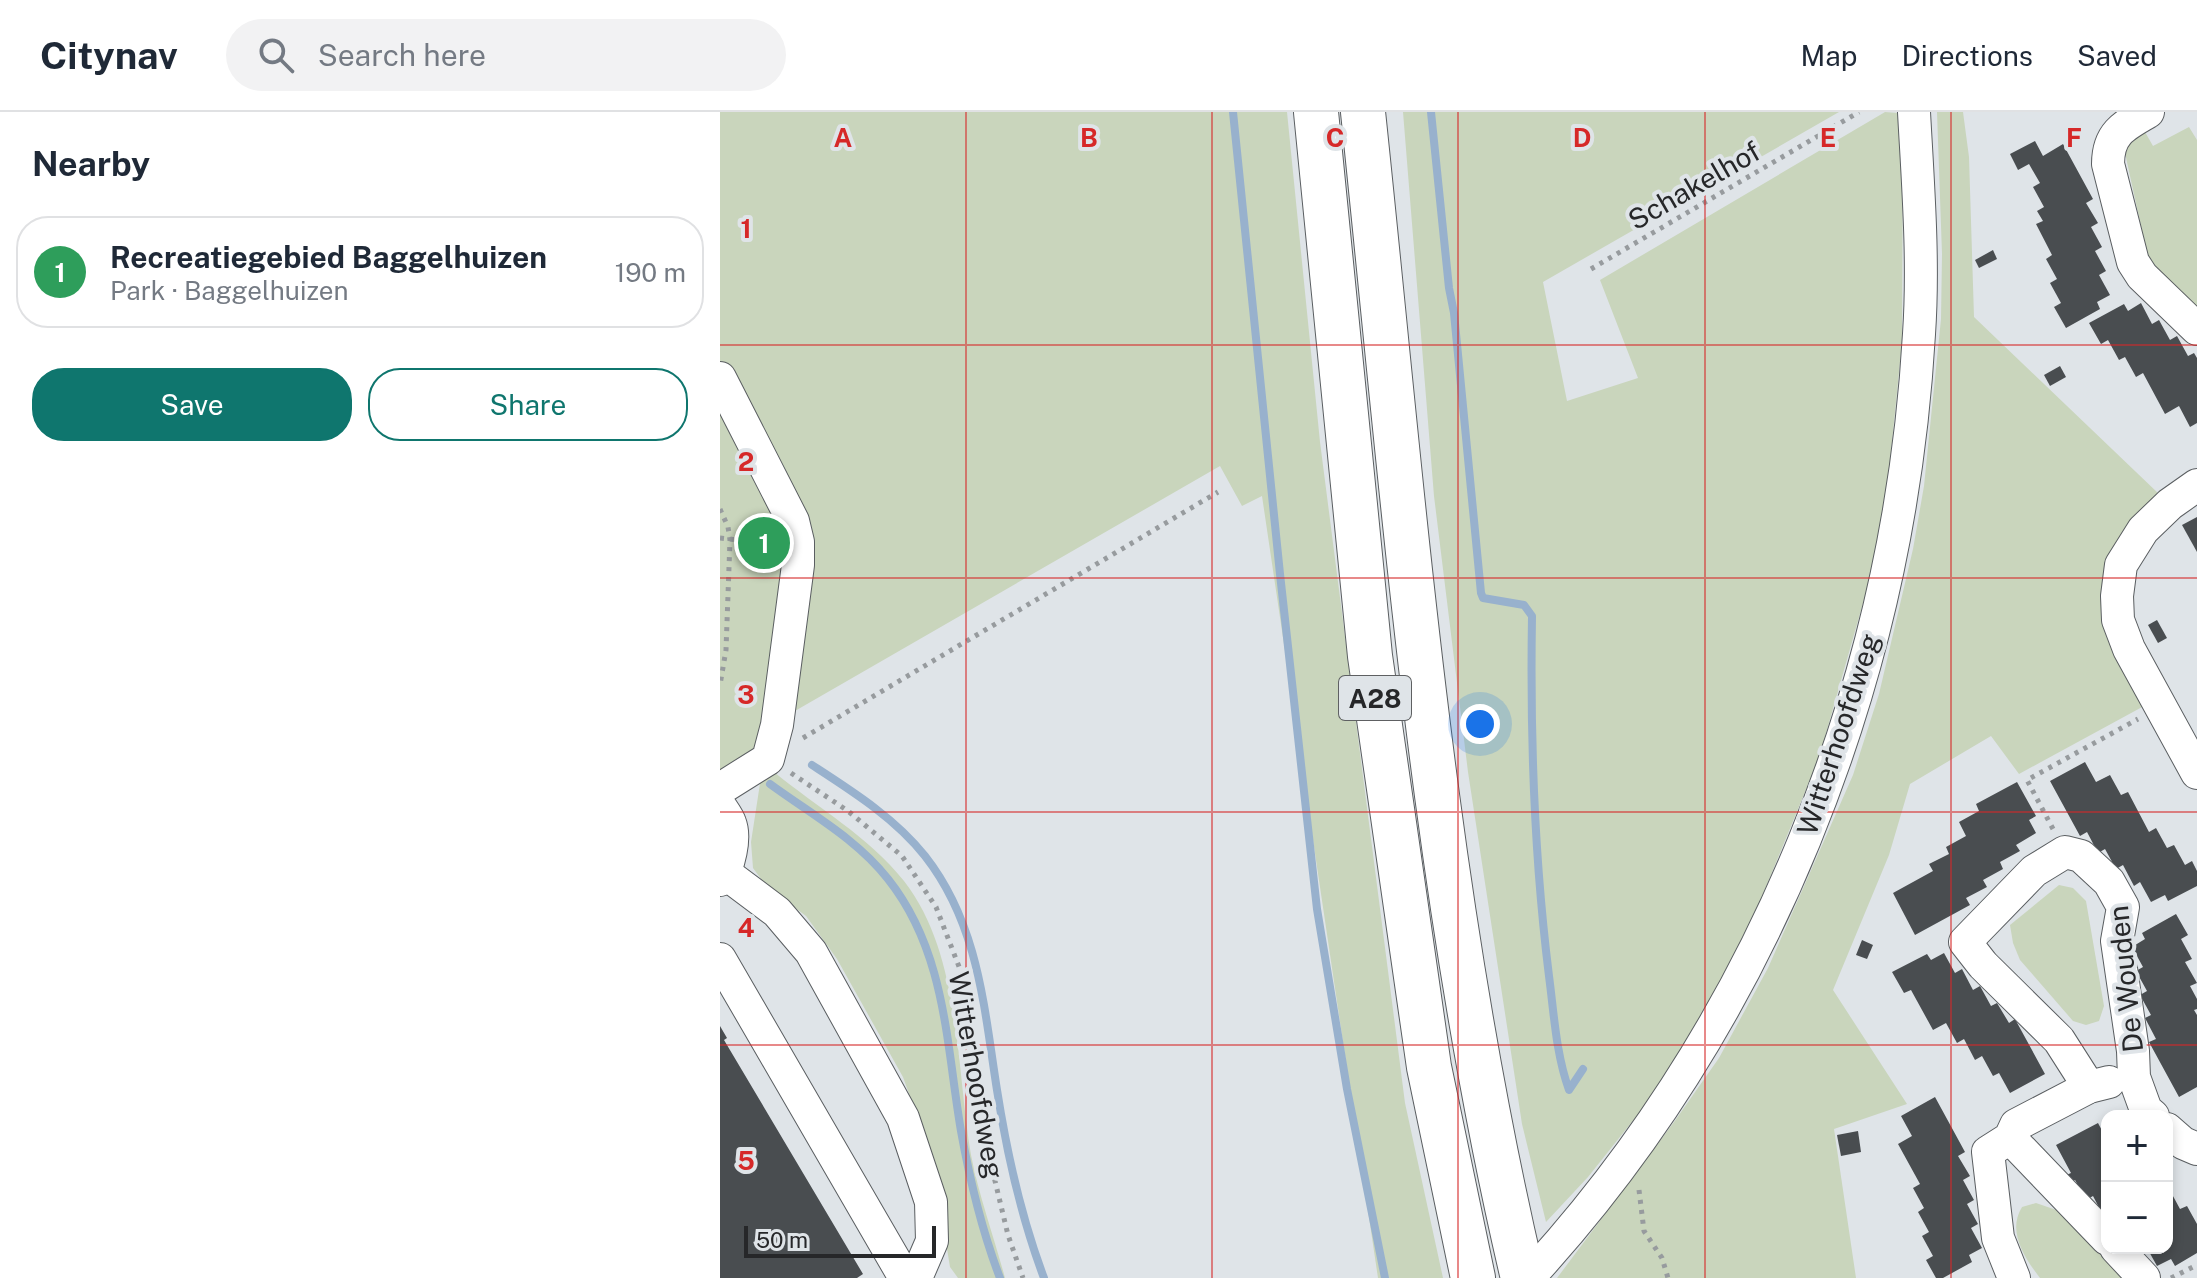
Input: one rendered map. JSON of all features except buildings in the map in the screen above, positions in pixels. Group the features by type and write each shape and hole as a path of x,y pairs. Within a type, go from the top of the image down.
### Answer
{"highway":[{"name":"A28","path":"1316,112 1370,656 1429,1067 1473,1278"},
{"name":"A28","path":"1363,112 1419,642 1441,818 1479,1060 1526,1278"}],"street":[{"name":"Witterhoofdweg","path":"1526,1278 1580,1216 1662,1110 1714,1027 1769,925 1809,829 1859,683 1901,499 1912,415 1920,310 1914,112"},
{"path":"2148,112 2127,124 2113,138 2108,148 2108,164 2133,262 2142,276 2197,329"},
{"path":"720,378 793,521 798,542 798,565 779,711 768,759 720,789"},
{"path":"2197,485 2170,504 2143,530 2121,565 2117,596 2118,620 2129,649 2197,773"},
{"path":"720,806 730,822 733,835 722,876 777,912 811,952 903,1118 931,1202 932,1241 916,1278"},
{"name":"De Wouden","path":"2089,1087 2059,1040 1983,965 1965,942 2034,871 2065,852 2081,856 2109,882 2123,907 2117,941 2134,1077 2146,1110"},
{"path":"720,959 905,1278"},
{"name":"De Wouden","path":"2014,1278 1998,1238 1988,1152 2010,1138 2016,1125 2089,1087 2134,1077"},
{"path":"2173,1134 2197,1149"},
{"path":"2010,1138 2101,1233"},
{"path":"2122,1254 2144,1278"}],"path":[{"name":"Schakelhof","path":"1591,269 1859,112"},
{"path":"768,759 1218,492"},
{"path":"720,509 730,540 726,650 720,685"},
{"path":"720,538 773,544 798,542"},
{"path":"2065,852 2027,780 2160,707"},
{"name":"Witterhoofdweg","path":"768,759 848,811 902,856 936,907 963,977 990,1160 1008,1235 1023,1278"},
{"path":"1639,1184 1644,1231 1662,1258 1668,1278"},
{"path":"2170,1278 2197,1265"}],"green space":[{"path":"720,112 1287,112 1320,442 1405,1103 1443,1278 1378,1278 1262,496 1242,506 1220,466 788,715 749,754 720,773"},
{"path":"1403,112 1839,112 1543,282 1567,401 1638,378 1600,280 1885,112 1898,113 1903,124 1902,342 1887,492 1867,589 1819,758 1754,916 1697,1026 1651,1098 1588,1177 1546,1222 1522,1124 1468,772 1434,496"},
{"path":"1937,112 1963,112 1969,157 1974,317 2159,494 2137,513 2122,535 2144,706 2019,774 1991,736 1910,784 1889,855 1833,990 1907,1104 1834,1129 1856,1278 1557,1278 1719,1058 1768,968 1853,775 1879,694 1913,549 1924,486 1941,319"},
{"path":"2189,127 2197,140 2197,311 2149,263 2125,153 2130,140 2145,132 2153,146"},
{"path":"774,772 875,850 904,881 923,910 946,977 971,1155 1005,1278 958,1278 950,1267 932,1158 903,1077 837,959 806,916 767,887 753,868 751,842 761,777"},
{"path":"2059,885 2073,888 2086,901 2104,1006 2099,1021 2086,1025 2073,1021 2020,960 2013,943 2010,925"},
{"path":"2036,1203 2065,1213 2124,1278 2040,1278 2019,1244 2016,1225 2022,1207"}],"waterway":[{"path":"1233,112 1317,909 1347,1089 1385,1278"},
{"path":"1431,112 1481,593 1483,598 1524,605 1532,616 1533,751 1540,886 1556,1034 1569,1090 1583,1069"},
{"path":"812,765 900,829 925,856 957,910 983,998 1001,1114 1016,1185 1044,1278"},
{"path":"770,784 833,828 876,865 907,907 922,937 941,999 961,1131 973,1187 1000,1278"}],"place":[{"name":"Recreatiegebied Baggelhuizen","path":"764,543"}]}
